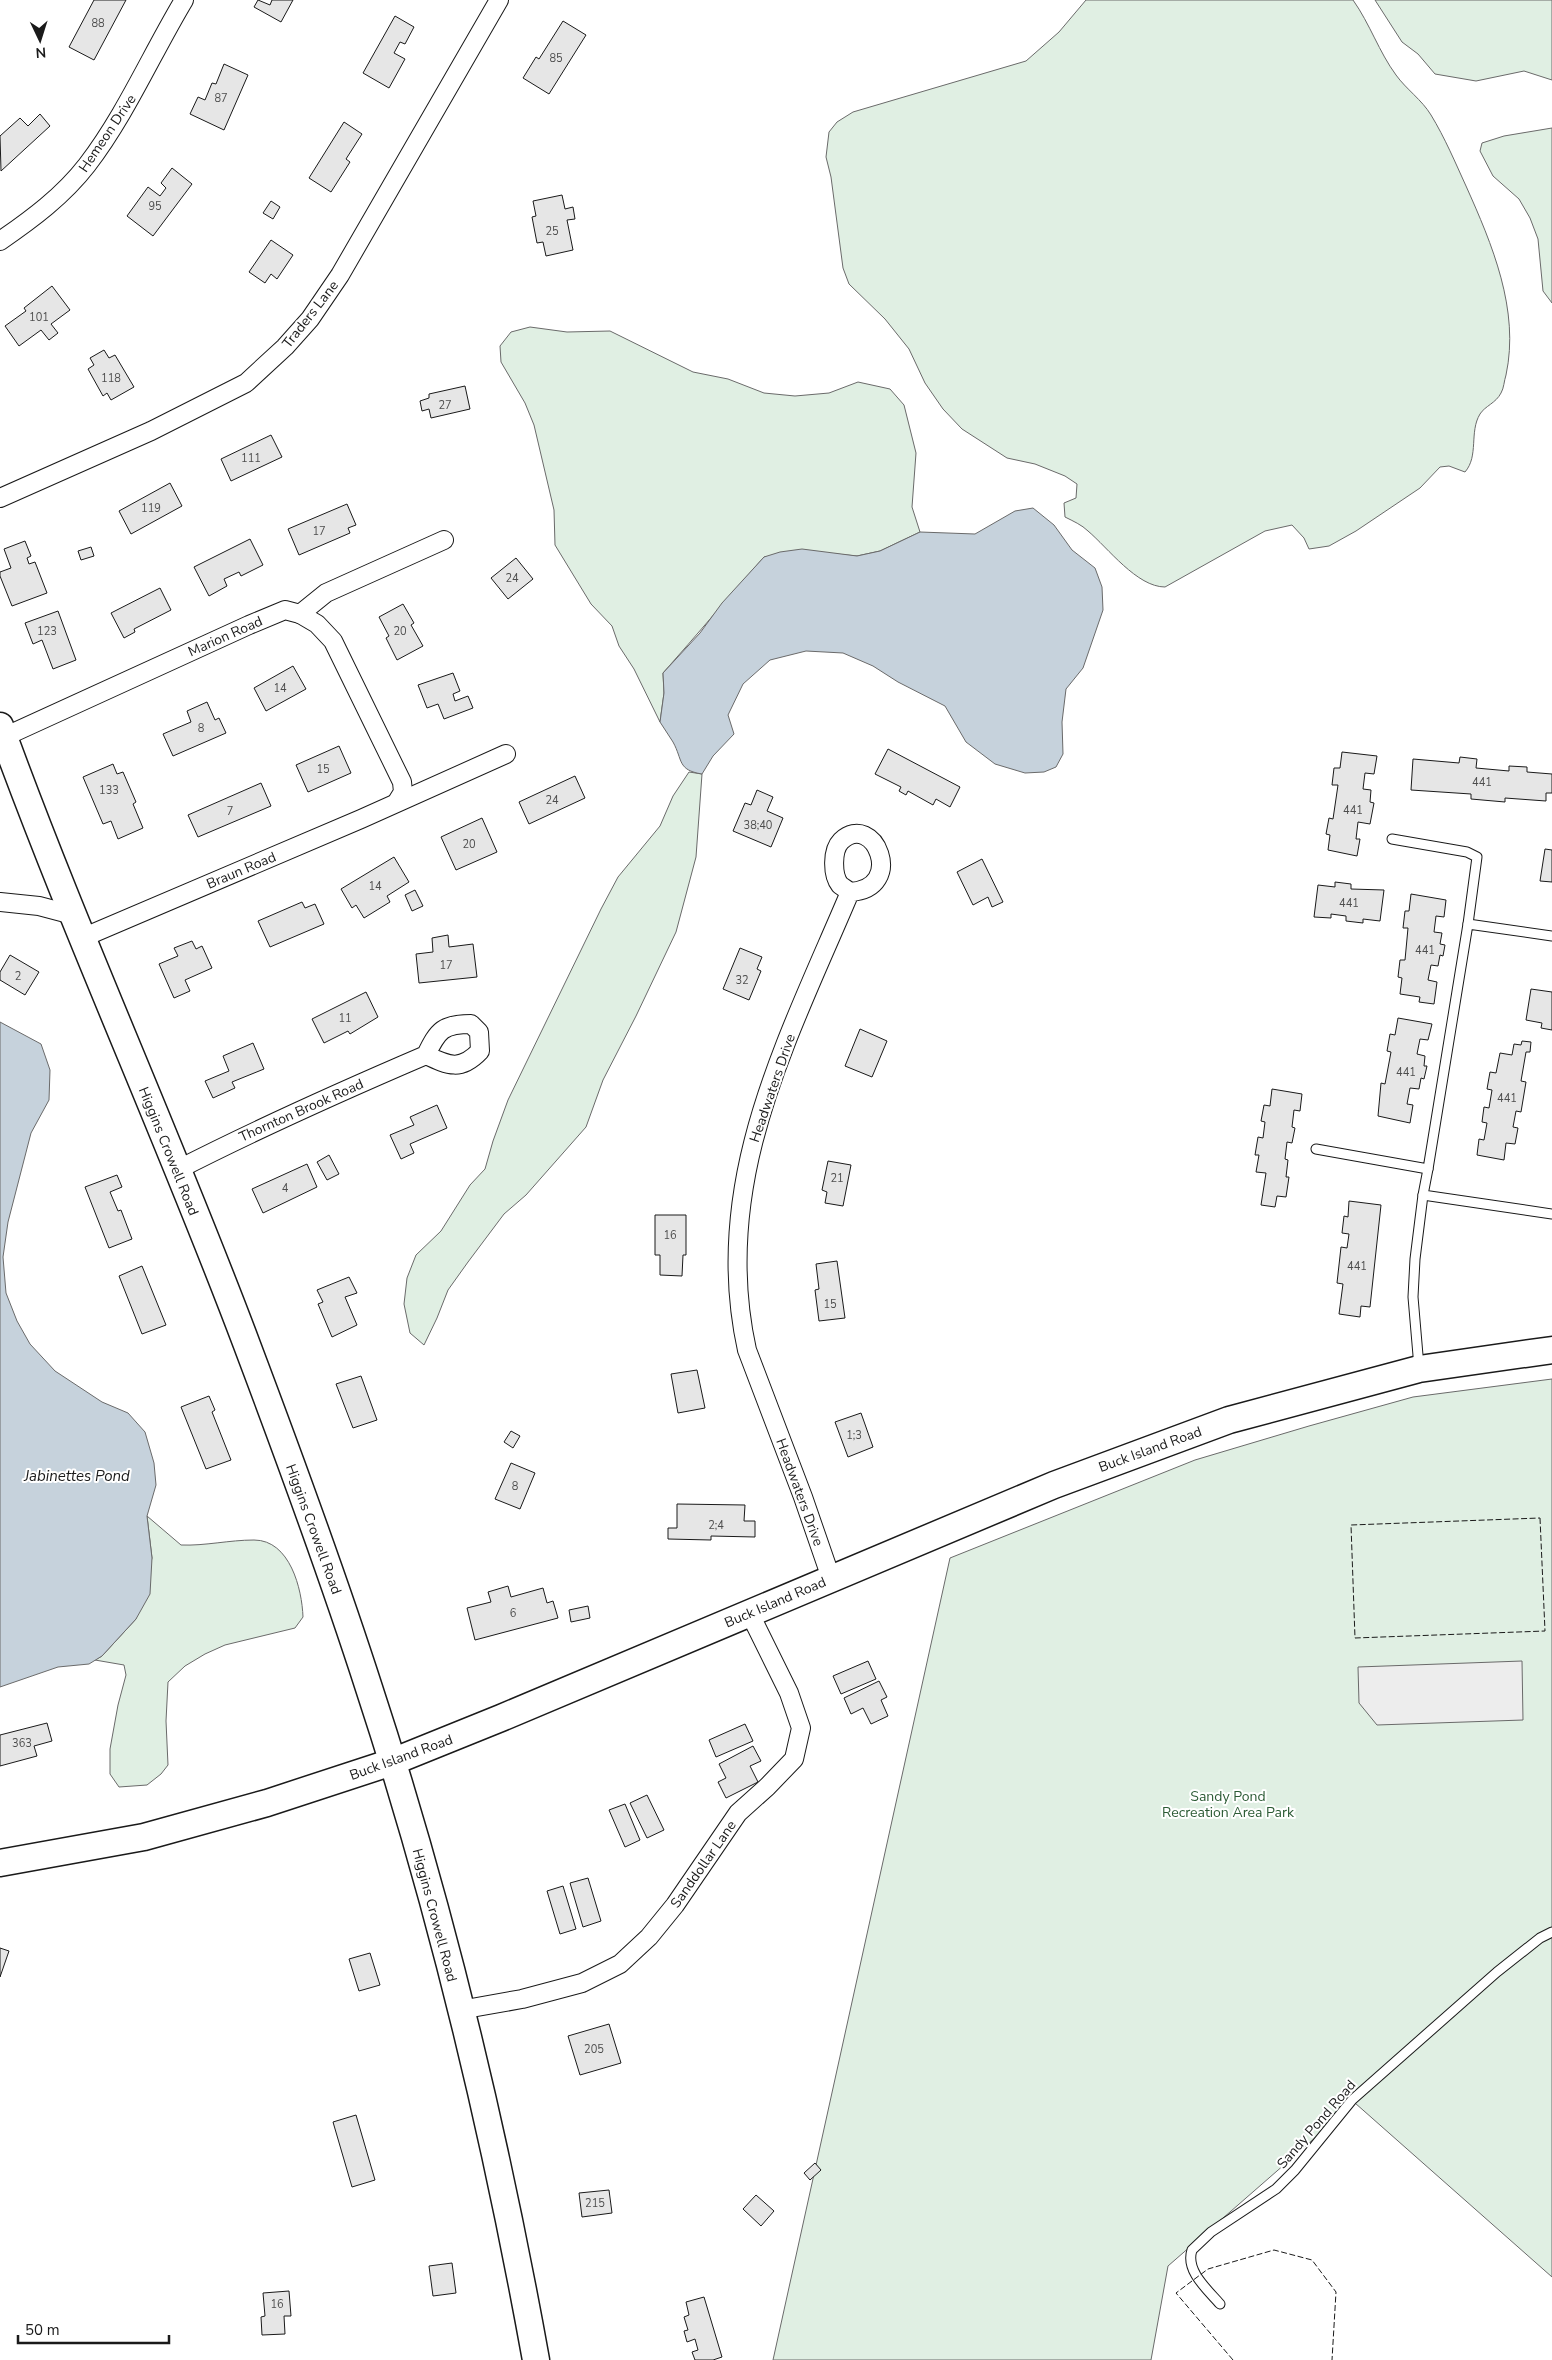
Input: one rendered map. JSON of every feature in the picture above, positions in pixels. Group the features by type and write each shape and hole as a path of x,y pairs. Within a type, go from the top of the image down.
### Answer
{"main road":[{"name":"Higgins Crowell Road","path":"2,732 78,927 246,1342 314,1528 369,1687 424,1870 492,2137 536,2360"},
{"name":"Buck Island Road","path":"0,1864 144,1837 267,1803 392,1762 750,1614 1054,1485 1220,1423 1419,1369 1552,1350"}],"street":[{"name":"Hemeon Drive","path":"0,240 31,220 59,195 86,166 132,97 184,0"},
{"name":"Traders Lane","path":"0,498 151,431 246,383 263,369 310,319 340,275 499,0"},
{"path":"398,800 403,792 402,782 333,641 317,624 300,614 326,593 444,540"},
{"name":"Marion Road","path":"2,732 285,610 300,614"},
{"name":"Braun Road","path":"78,927 361,819 398,800 506,754"},
{"name":"Headwaters Drive","path":"831,1578 803,1497 747,1350 738,1291 736,1244 739,1209 755,1129 770,1083 850,892"},
{"path":"0,902 40,906 78,927"},
{"name":"Thornton Brook Road","path":"177,1170 317,1102 426,1054"},
{"name":"Sanddollar Lane","path":"460,2010 522,1999 582,1983 620,1964 649,1937 675,1905 738,1813 794,1759 801,1728 789,1693 750,1614"}],"lane":[{"path":"1392,840 1468,852 1477,857 1414,1259 1413,1297 1419,1369"},
{"path":"1468,924 1552,936"},
{"path":"1316,1149 1428,1169"},
{"path":"1423,1195 1552,1214"},
{"name":"Sandy Pond Road","path":"1220,2304 1197,2276 1191,2264 1192,2250 1211,2232 1276,2189 1295,2170 1352,2100 1497,1972 1540,1938 1552,1932"}],"green space":[{"path":"1086,0 1353,0 1390,66 1400,80 1419,99 1441,132 1485,231 1501,278 1509,326 1509,351 1506,375 1503,389 1499,396 1482,411 1477,421 1472,459 1465,472 1449,466 1440,467 1420,488 1356,531 1329,546 1309,549 1304,538 1292,525 1265,531 1165,587 1144,581 1134,574 1086,529 1065,517 1064,503 1076,498 1077,484 1065,476 1035,464 1007,458 962,429 943,409 925,383 909,349 885,319 849,284 843,268 831,177 826,157 829,132 837,122 853,112 1026,61 1059,32"},
{"path":"1375,0 1552,0 1552,80 1524,71 1476,81 1435,74 1418,54 1402,42"},
{"path":"1552,128 1552,303 1543,291 1538,239 1530,218 1519,199 1493,176 1480,151 1482,143 1504,136"},
{"path":"530,327 567,332 610,331 693,372 728,379 764,393 795,396 829,393 858,382 890,389 904,405 916,453 912,507 920,532 880,551 857,556 836,554 764,557 663,673 664,693 660,722 634,669 619,646 612,626 591,604 555,545 554,510 534,425 525,403 501,362 500,346 511,332"},
{"path":"689,772 702,774 696,857 676,932 603,1080 586,1127 526,1195 504,1214 468,1262 448,1290 424,1345 410,1333 404,1304 407,1278 416,1255 441,1231 470,1185 485,1169 508,1100 601,909 618,877 660,826 673,796"},
{"name":"Sandy Pond Recreation Area Park","path":"1552,1379 1552,2277 1355,2103 1168,2266 1151,2360 773,2360 950,1558 1195,1460 1309,1426 1413,1397"},
{"path":"147,1516 181,1545 254,1540 266,1542 277,1548 292,1568 297,1580 303,1617 295,1628 225,1645 185,1666 168,1682 166,1721 168,1765 161,1774 147,1785 119,1787 110,1774 110,1749 126,1675 124,1665 95,1660 102,1656 136,1619 152,1558"}],"shaded area":[{"path":"1522,1661 1523,1720 1377,1725 1359,1703 1358,1667"}],"water":[{"path":"1033,508 1054,525 1072,550 1095,568 1102,587 1103,610 1083,668 1066,689 1062,722 1063,754 1056,767 1044,772 1025,773 995,764 966,742 945,706 898,682 873,666 843,653 806,651 770,660 743,684 728,715 734,734 713,756 702,774 684,767 673,742 660,722 664,693 663,673 700,633 722,603 764,557 780,552 802,549 857,556 880,551 920,532 975,534 1015,511"},
{"name":"Jabinettes Pond","path":"0,1022 41,1044 50,1070 49,1100 31,1133 8,1222 3,1257 6,1293 17,1321 30,1344 55,1371 102,1402 128,1413 145,1432 154,1463 156,1485 147,1516 152,1558 150,1594 136,1619 102,1656 89,1664 58,1667 0,1687"}],"building":[{"path":"94,0 126,0 94,60 69,47"},
{"path":"258,0 270,5 272,0 293,0 281,22 254,7"},
{"path":"395,16 414,27 405,44 400,42 394,53 405,59 389,88 363,73"},
{"path":"563,21 586,35 549,94 523,78 536,57 539,59"},
{"path":"224,64 248,75 224,130 190,114 198,97 205,100 212,83 216,84"},
{"path":"40,114 50,126 1,171 0,136 20,118 28,126"},
{"path":"344,122 362,134 346,159 350,162 331,192 309,178"},
{"path":"172,168 192,184 153,236 127,216 148,187 160,196 166,188 161,183"},
{"path":"562,195 565,209 573,207 575,219 567,220 573,250 546,256 543,242 537,243 532,217 536,216 533,201"},
{"path":"271,201 280,207 273,219 263,213"},
{"path":"271,240 293,255 277,279 271,274 265,283 249,272"},
{"path":"52,286 70,310 51,324 58,333 49,340 41,330 19,346 5,326 26,311 24,308"},
{"path":"104,350 109,358 115,355 134,387 111,400 107,393 103,396 88,369 94,365 90,358"},
{"path":"465,386 470,409 431,418 429,409 422,411 420,401 429,398 429,394"},
{"path":"271,435 282,457 231,481 221,459"},
{"path":"170,483 182,506 131,534 119,511"},
{"path":"347,504 356,525 348,528 350,533 299,555 288,529"},
{"path":"250,539 263,565 241,576 239,572 224,579 227,586 209,596 194,567"},
{"path":"25,541 31,556 27,558 29,564 35,562 47,593 12,606 0,576 0,572 11,568 4,549"},
{"path":"91,547 94,556 81,560 78,551"},
{"path":"516,558 533,579 508,599 491,578"},
{"path":"160,588 171,610 134,629 135,632 124,638 111,613"},
{"path":"403,604 414,623 411,625 423,646 397,660 386,638 389,636 379,617"},
{"path":"58,611 76,660 53,669 42,640 33,644 25,623"},
{"path":"293,666 306,689 266,711 254,688"},
{"path":"453,673 460,691 453,694 455,701 468,696 473,708 444,719 438,704 427,708 418,685"},
{"path":"207,702 215,720 219,718 226,733 173,756 163,734 191,722 187,711"},
{"path":"339,746 351,773 308,792 296,765"},
{"path":"888,749 960,787 950,807 936,799 933,805 908,791 906,795 899,791 901,787 875,774"},
{"path":"1342,752 1377,756 1374,774 1365,773 1363,789 1371,790 1370,802 1374,803 1370,824 1358,822 1356,839 1360,839 1357,856 1328,850 1330,835 1326,834 1329,818 1333,819 1338,785 1332,785 1334,768 1340,768"},
{"path":"1460,757 1477,759 1476,768 1509,771 1509,766 1527,767 1527,772 1552,774 1552,793 1546,793 1546,801 1505,798 1505,802 1471,799 1471,794 1411,790 1413,759 1459,763"},
{"path":"113,764 117,774 123,772 136,802 133,804 143,828 118,839 111,821 103,824 83,777"},
{"path":"575,776 585,798 529,824 519,802"},
{"path":"261,783 271,806 198,837 188,815"},
{"path":"757,790 773,797 767,811 783,818 771,847 733,831 745,803 751,805"},
{"path":"482,818 497,852 456,870 441,837"},
{"path":"1545,849 1552,850 1552,882 1540,881"},
{"path":"394,857 409,882 387,896 390,902 364,918 356,905 352,908 341,889"},
{"path":"982,859 1003,902 992,907 988,897 973,905 957,872"},
{"path":"1335,882 1351,884 1351,889 1384,890 1380,921 1363,919 1363,923 1346,921 1346,916 1331,914 1331,918 1314,917 1318,885 1335,887"},
{"path":"415,890 423,906 412,911 405,895"},
{"path":"1411,894 1446,900 1444,917 1436,916 1434,932 1442,933 1440,944 1445,945 1443,956 1440,955 1438,966 1431,965 1428,980 1437,982 1434,1004 1419,1002 1420,997 1400,994 1402,978 1398,977 1400,960 1405,960 1408,928 1403,928 1405,911 1409,911"},
{"path":"302,902 305,908 315,904 324,924 270,947 258,921"},
{"path":"448,935 449,947 473,944 477,977 419,983 416,954 433,952 432,938"},
{"path":"192,941 196,949 202,946 212,968 185,980 190,991 174,998 159,964 178,956 174,948"},
{"path":"740,948 762,957 757,969 761,971 749,1000 723,989"},
{"path":"10,955 39,972 25,995 0,980 0,972"},
{"path":"1531,989 1552,992 1552,1030 1541,1028 1542,1023 1526,1020"},
{"path":"366,992 378,1017 350,1034 348,1031 324,1043 312,1019"},
{"path":"1398,1018 1432,1024 1428,1040 1420,1039 1417,1054 1425,1056 1424,1066 1427,1066 1424,1079 1421,1078 1419,1089 1410,1088 1407,1104 1413,1105 1410,1123 1378,1116 1381,1083 1385,1084 1391,1052 1387,1051 1390,1034 1395,1035"},
{"path":"860,1029 887,1041 872,1077 845,1066"},
{"path":"1522,1041 1531,1042 1530,1052 1526,1052 1521,1081 1526,1082 1521,1112 1516,1111 1513,1127 1518,1128 1515,1144 1506,1143 1504,1160 1477,1155 1479,1139 1484,1140 1487,1123 1482,1122 1484,1107 1489,1108 1492,1090 1487,1089 1490,1072 1496,1073 1500,1053 1512,1055 1514,1044 1521,1045"},
{"path":"253,1043 264,1069 232,1082 235,1088 213,1098 205,1081 229,1071 223,1056"},
{"path":"1272,1089 1302,1094 1300,1111 1294,1110 1292,1127 1295,1128 1292,1143 1287,1142 1285,1159 1288,1160 1286,1177 1289,1177 1286,1197 1277,1196 1275,1207 1261,1205 1266,1173 1256,1172 1259,1155 1255,1155 1258,1137 1263,1138 1265,1122 1261,1121 1264,1105 1270,1106"},
{"path":"437,1105 447,1128 410,1144 414,1153 401,1159 390,1135 414,1125 410,1117"},
{"path":"329,1155 339,1174 327,1180 317,1162"},
{"path":"828,1161 851,1165 843,1206 825,1203 827,1192 822,1190"},
{"path":"307,1164 317,1187 263,1213 252,1189"},
{"path":"117,1175 122,1187 110,1192 118,1211 121,1210 132,1239 109,1248 85,1187"},
{"path":"1349,1201 1381,1205 1370,1307 1361,1306 1360,1317 1339,1314 1343,1284 1337,1283 1341,1247 1347,1248 1349,1234 1342,1233 1344,1216 1348,1217"},
{"path":"655,1215 686,1215 686,1255 683,1255 682,1276 660,1275 660,1255 655,1255"},
{"path":"837,1261 845,1318 819,1321 815,1290 819,1289 816,1264"},
{"path":"142,1266 166,1325 142,1334 119,1276"},
{"path":"349,1277 357,1293 345,1297 357,1325 332,1337 318,1304 323,1302 317,1290"},
{"path":"697,1370 705,1408 678,1413 671,1374"},
{"path":"361,1376 377,1420 353,1428 336,1384"},
{"path":"209,1396 215,1410 212,1412 231,1460 206,1469 181,1407"},
{"path":"861,1413 873,1447 848,1457 835,1422"},
{"path":"511,1431 520,1436 513,1448 504,1442"},
{"path":"511,1463 535,1473 520,1509 495,1499"},
{"path":"677,1504 745,1505 744,1521 755,1521 755,1537 711,1536 711,1540 668,1539 668,1528 677,1528"},
{"path":"508,1586 511,1597 543,1588 547,1603 553,1601 558,1618 475,1640 467,1608 491,1602 488,1592"},
{"path":"588,1606 590,1618 571,1622 569,1610"},
{"path":"868,1661 876,1679 841,1694 833,1676"},
{"path":"879,1681 887,1697 881,1700 888,1716 871,1724 863,1708 851,1714 844,1698"},
{"path":"47,1723 52,1741 34,1746 37,1756 0,1766 0,1735"},
{"path":"745,1724 753,1741 716,1757 709,1740"},
{"path":"753,1746 761,1761 750,1766 758,1782 726,1798 718,1782 726,1778 719,1764"},
{"path":"647,1795 664,1830 647,1838 630,1803"},
{"path":"625,1804 640,1840 625,1847 609,1810"},
{"path":"588,1878 601,1921 583,1927 570,1883"},
{"path":"563,1886 576,1929 560,1934 547,1891"},
{"path":"0,1948 9,1951 0,1977"},
{"path":"370,1953 380,1985 359,1991 349,1959"},
{"path":"609,2024 621,2063 580,2075 568,2036"},
{"path":"356,2115 375,2180 352,2187 333,2122"},
{"path":"815,2163 821,2170 810,2180 804,2173"},
{"path":"609,2190 612,2213 582,2217 579,2193"},
{"path":"756,2195 774,2211 761,2226 743,2209"},
{"path":"452,2263 456,2293 433,2296 429,2266"},
{"path":"289,2291 291,2316 284,2316 285,2334 262,2335 261,2317 265,2316 263,2293"},
{"path":"704,2297 722,2357 713,2360 695,2360 692,2352 698,2350 695,2339 687,2342 684,2331 688,2330 684,2317 689,2315 686,2302"}],"fence":[{"path":"1540,1518 1545,1631 1355,1638 1351,1525 1540,1518"},
{"path":"1233,2360 1176,2293 1208,2269 1274,2250 1312,2260 1336,2292 1332,2360"}]}
